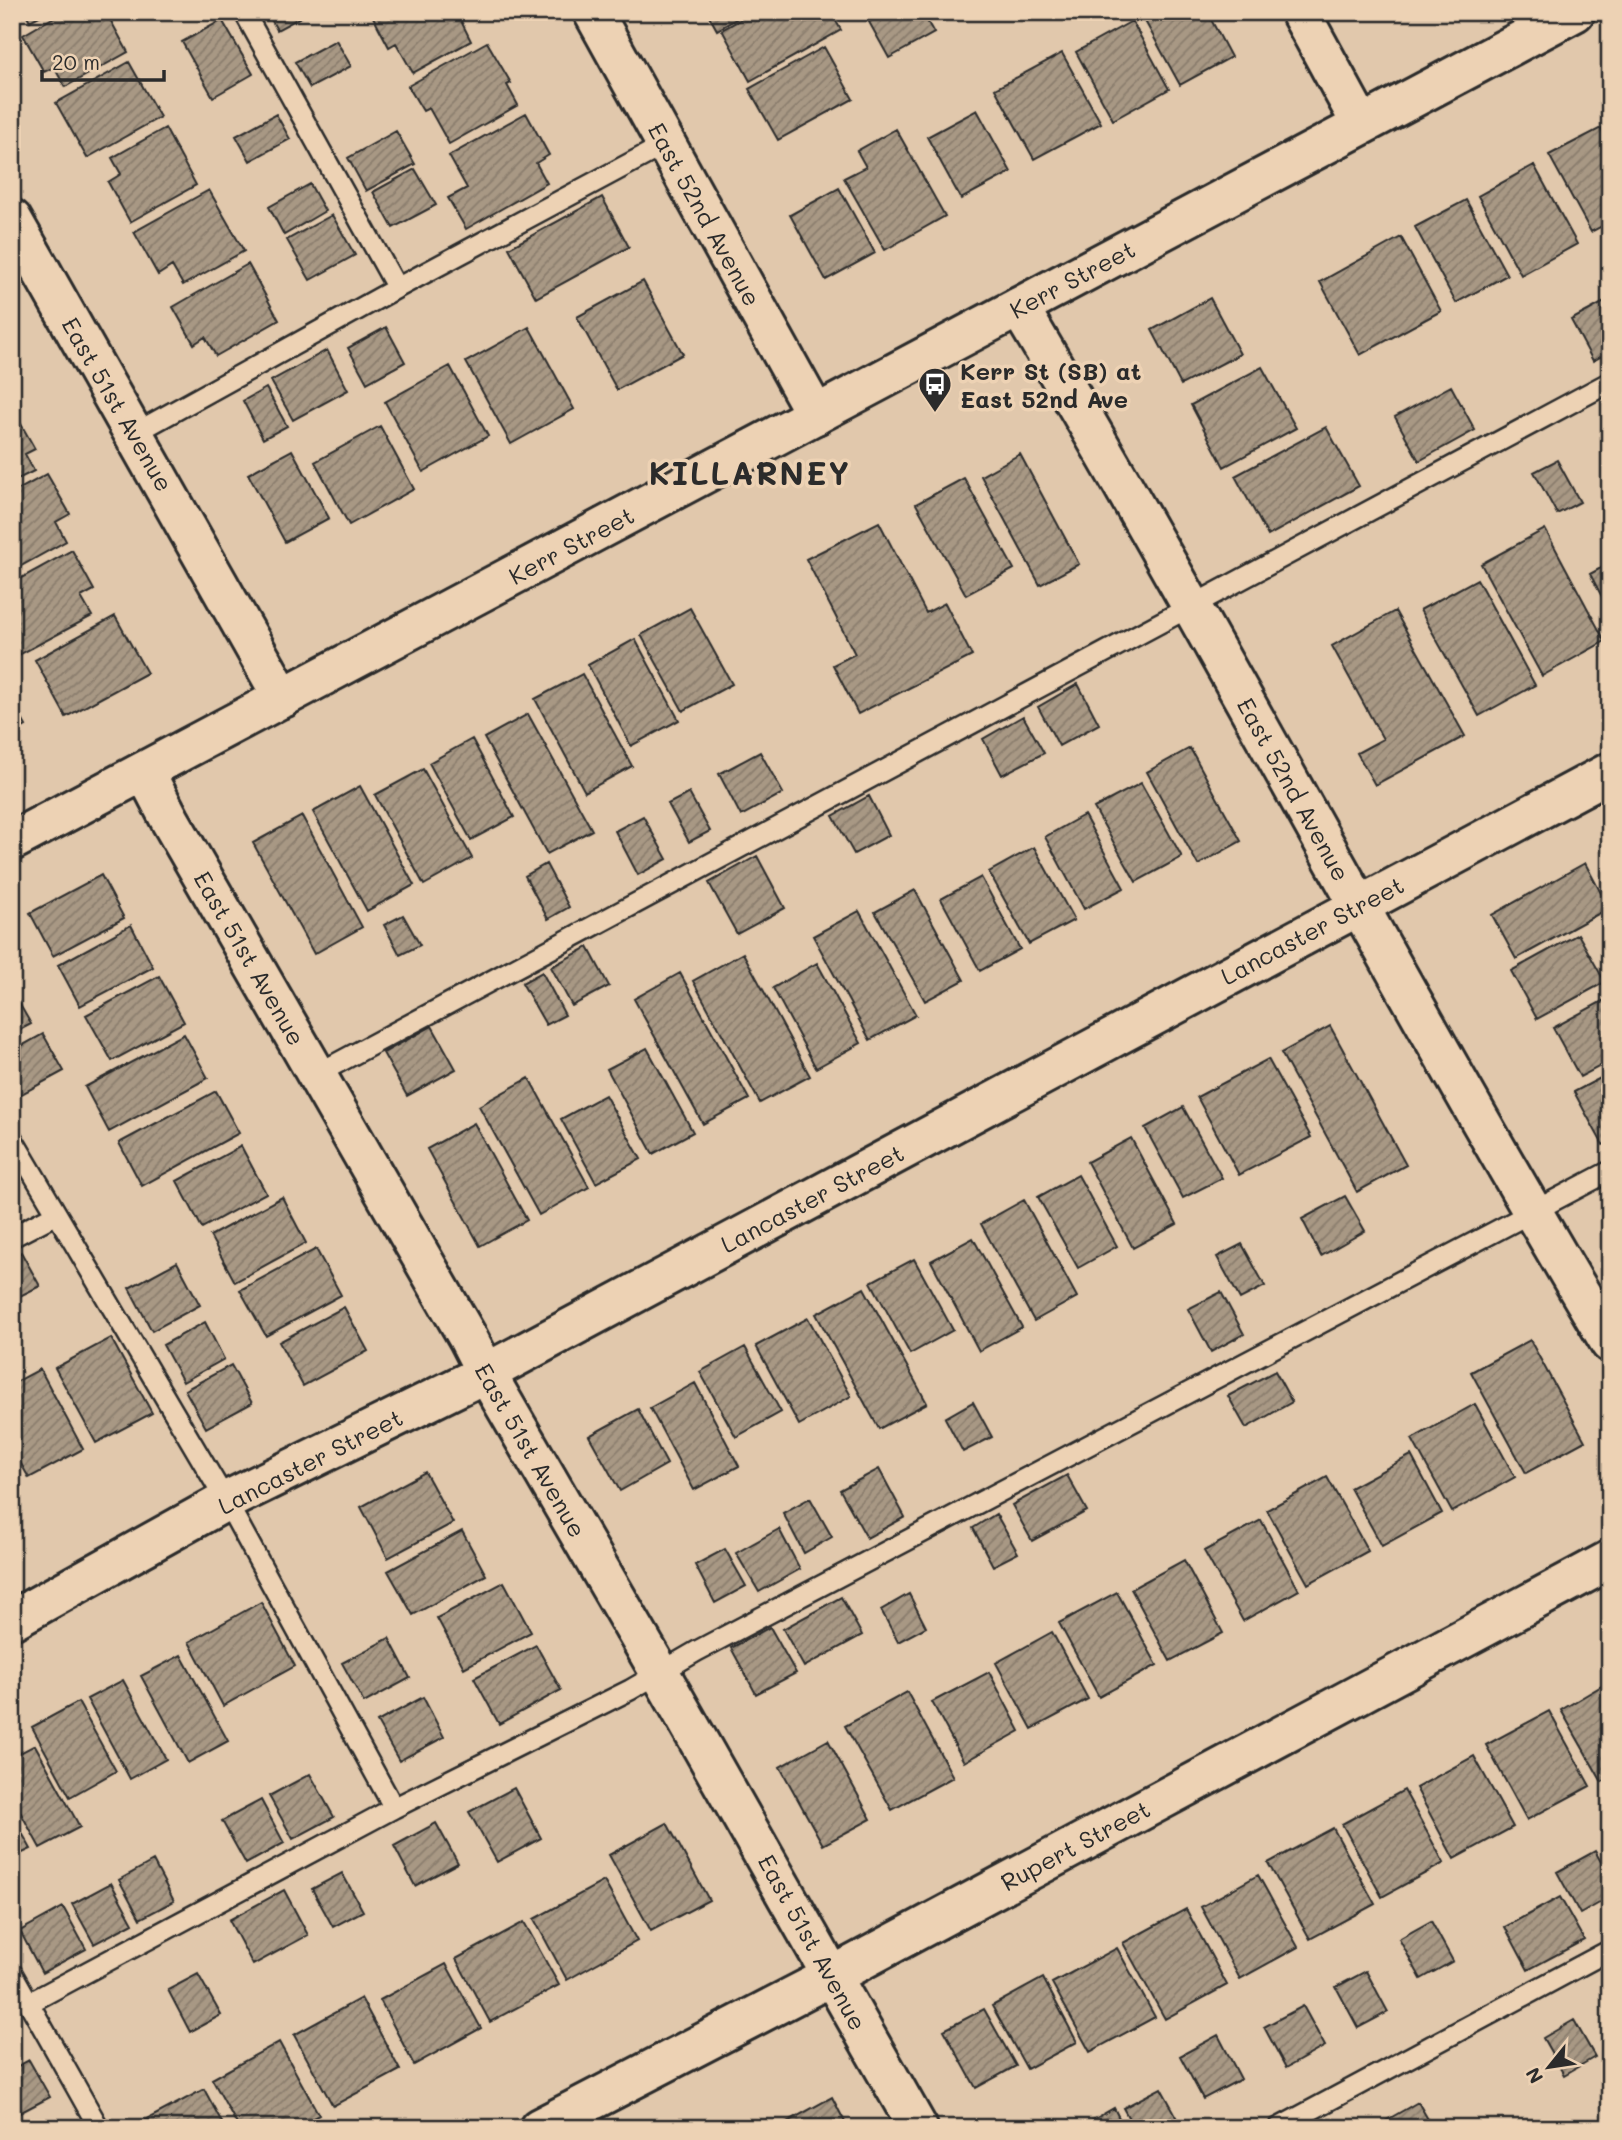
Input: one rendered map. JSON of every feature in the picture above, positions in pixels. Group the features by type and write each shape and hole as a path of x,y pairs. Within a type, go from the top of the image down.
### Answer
{"street":[{"name":"East 52nd Avenue","path":"593,12 817,415"},
{"path":"1300,12 1361,124"},
{"name":"Kerr Street","path":"12,841 1576,12"},
{"name":"East 51st Avenue","path":"12,219 284,698"},
{"name":"East 52nd Avenue","path":"1019,307 1192,605 1532,1213 1610,1343"},
{"name":"East 51st Avenue","path":"145,772 918,2128"},
{"name":"Lancaster Street","path":"12,1620 226,1501 486,1373 1610,772"},
{"name":"Rupert Street","path":"539,2128 832,1976 1610,1560"}],"lane":[{"path":"244,12 397,288"},
{"path":"135,433 397,288 666,144"},
{"path":"317,1074 1610,382"},
{"path":"12,1138 226,1501 394,1808"},
{"path":"29,2003 394,1808 630,1690 1610,1171"},
{"path":"12,1237 56,1214"},
{"path":"1278,2128 1610,1950"},
{"path":"12,1973 99,2128"}],"building":[{"path":"25,12 47,12 30,21"},
{"path":"63,12 106,12 128,52 65,87 54,67 44,72 23,35"},
{"path":"267,12 310,12 277,30"},
{"path":"382,12 470,12 472,15 461,21 471,41 413,73 396,43 389,47 373,17"},
{"path":"707,12 748,12 717,30"},
{"path":"754,12 831,12 841,30 750,81 722,30"},
{"path":"887,12 922,12 934,33 889,58 869,22"},
{"path":"1140,12 1207,12 1231,57 1180,85"},
{"path":"222,20 253,74 213,97 182,42"},
{"path":"1132,21 1169,89 1113,120 1076,52"},
{"path":"336,40 351,66 310,88 295,62"},
{"path":"487,42 511,83 507,85 518,105 449,144 429,108 423,111 408,86"},
{"path":"824,47 853,99 778,140 749,89"},
{"path":"1062,53 1101,123 1034,159 995,89"},
{"path":"129,62 160,117 87,158 56,103"},
{"path":"977,110 1011,172 961,199 927,137"},
{"path":"526,113 549,155 536,163 547,183 466,229 448,198 467,188 449,156"},
{"path":"276,114 290,139 250,161 236,136"},
{"path":"165,128 196,185 130,222 108,182 121,174 112,158"},
{"path":"1601,128 1610,143 1610,222 1591,232 1549,155"},
{"path":"896,129 945,216 885,250 844,178 866,167 857,151"},
{"path":"396,131 415,164 366,191 348,158"},
{"path":"1534,165 1577,244 1521,275 1478,196"},
{"path":"415,169 436,205 393,228 373,192"},
{"path":"310,184 325,211 284,235 269,207"},
{"path":"839,188 875,253 826,280 790,215"},
{"path":"209,190 244,251 183,285 172,266 158,275 134,232"},
{"path":"602,197 629,247 536,298 509,248"},
{"path":"1466,200 1507,275 1456,303 1415,227"},
{"path":"332,215 355,255 310,280 287,240"},
{"path":"1401,237 1441,311 1360,355 1320,282"},
{"path":"248,264 279,320 216,356 205,337 194,344 173,307"},
{"path":"643,281 683,354 617,390 577,317"},
{"path":"1210,298 1240,354 1181,385 1152,330"},
{"path":"1610,299 1610,352 1593,361 1571,320"},
{"path":"386,327 405,362 367,383 348,348"},
{"path":"529,327 574,409 511,444 466,362"},
{"path":"327,350 348,390 293,420 271,381"},
{"path":"450,366 488,436 423,472 385,402"},
{"path":"1262,367 1296,428 1224,467 1191,405"},
{"path":"1451,386 1475,430 1419,461 1395,417"},
{"path":"266,388 287,426 263,439 243,401"},
{"path":"12,408 35,449 25,454 34,471 12,482"},
{"path":"380,426 414,489 349,525 315,462"},
{"path":"1326,427 1359,486 1268,536 1235,476"},
{"path":"292,450 329,518 285,542 248,474"},
{"path":"1020,454 1079,564 1040,585 981,476"},
{"path":"1557,460 1580,502 1557,514 1534,472"},
{"path":"47,474 70,514 56,522 66,541 12,571 12,493"},
{"path":"964,478 1014,569 966,595 916,504"},
{"path":"879,522 926,613 945,603 972,656 858,714 833,665 855,654 806,559"},
{"path":"1545,529 1605,641 1542,676 1481,564"},
{"path":"72,550 94,590 81,597 92,616 17,656 12,647 12,583"},
{"path":"1610,563 1610,612 1590,574"},
{"path":"1477,579 1535,685 1479,716 1420,610"},
{"path":"690,608 732,684 683,711 641,635"},
{"path":"1395,611 1465,736 1375,785 1357,753 1383,739 1332,646"},
{"path":"115,616 147,673 66,717 35,660"},
{"path":"635,639 679,720 631,746 588,665"},
{"path":"582,674 632,766 585,792 535,699"},
{"path":"1078,684 1099,724 1059,746 1038,707"},
{"path":"12,701 26,726 12,734"},
{"path":"528,714 592,830 547,854 484,738"},
{"path":"1023,716 1044,753 1002,775 983,739"},
{"path":"472,739 514,817 471,840 429,763"},
{"path":"1190,748 1241,841 1198,865 1147,772"},
{"path":"760,752 783,793 741,816 719,774"},
{"path":"423,769 472,858 424,885 375,795"},
{"path":"1141,783 1182,857 1136,882 1094,808"},
{"path":"360,786 414,885 367,911 313,812"},
{"path":"689,793 710,831 689,842 668,804"},
{"path":"869,796 889,835 854,854 833,816"},
{"path":"1084,815 1124,888 1084,909 1045,837"},
{"path":"302,816 362,927 314,954 253,843"},
{"path":"643,816 667,859 638,875 615,831"},
{"path":"1034,847 1074,920 1029,944 989,872"},
{"path":"757,856 785,908 737,934 709,883"},
{"path":"1585,863 1609,908 1516,959 1492,915"},
{"path":"546,864 569,907 548,919 525,876"},
{"path":"101,875 124,918 53,956 30,913"},
{"path":"981,877 1020,949 980,971 941,899"},
{"path":"915,890 964,980 925,1001 875,912"},
{"path":"859,911 916,1015 870,1040 813,936"},
{"path":"403,915 420,945 400,955 384,925"},
{"path":"131,925 153,967 80,1006 58,965"},
{"path":"1578,934 1605,982 1537,1019 1511,971"},
{"path":"588,947 609,986 572,1006 551,967"},
{"path":"743,953 810,1076 760,1103 693,981"},
{"path":"817,963 861,1043 816,1068 773,988"},
{"path":"542,972 565,1015 546,1025 522,983"},
{"path":"680,973 749,1099 703,1124 634,999"},
{"path":"159,976 184,1022 112,1061 86,1015"},
{"path":"12,991 31,1024 12,1034"},
{"path":"1610,997 1610,1061 1580,1077 1553,1028"},
{"path":"432,1026 456,1069 407,1096 383,1053"},
{"path":"1330,1026 1406,1165 1357,1192 1281,1053"},
{"path":"43,1034 64,1071 18,1096 12,1085 12,1051"},
{"path":"184,1034 208,1078 109,1132 85,1087"},
{"path":"647,1048 693,1132 653,1154 607,1069"},
{"path":"1268,1059 1311,1137 1239,1175 1197,1097"},
{"path":"1610,1073 1610,1141 1603,1145 1574,1092"},
{"path":"529,1078 589,1187 539,1215 479,1106"},
{"path":"216,1091 239,1133 142,1186 119,1143"},
{"path":"605,1095 641,1159 596,1183 561,1119"},
{"path":"1183,1107 1222,1178 1183,1198 1145,1128"},
{"path":"474,1123 527,1220 480,1246 427,1149"},
{"path":"1131,1138 1177,1224 1133,1248 1087,1162"},
{"path":"241,1146 266,1193 202,1228 177,1181"},
{"path":"1078,1175 1117,1246 1078,1268 1038,1197"},
{"path":"1345,1196 1365,1231 1321,1256 1302,1219"},
{"path":"282,1197 306,1243 235,1282 210,1236"},
{"path":"1024,1200 1077,1297 1034,1321 981,1224"},
{"path":"973,1238 1022,1327 979,1351 931,1261"},
{"path":"1242,1244 1265,1286 1240,1299 1217,1257"},
{"path":"316,1249 341,1295 266,1336 240,1290"},
{"path":"21,1252 40,1286 12,1300 12,1257"},
{"path":"914,1259 953,1330 910,1354 871,1282"},
{"path":"177,1262 200,1305 152,1331 129,1288"},
{"path":"864,1288 927,1403 879,1429 816,1314"},
{"path":"1221,1292 1244,1334 1211,1352 1188,1309"},
{"path":"344,1307 368,1351 303,1386 279,1342"},
{"path":"808,1318 851,1396 799,1425 756,1346"},
{"path":"205,1322 224,1359 183,1382 163,1345"},
{"path":"111,1338 152,1413 96,1443 55,1368"},
{"path":"1530,1340 1585,1441 1526,1473 1471,1372"},
{"path":"745,1347 781,1412 736,1437 700,1372"},
{"path":"231,1365 252,1403 206,1428 185,1390"},
{"path":"40,1369 83,1449 29,1478 12,1448 12,1384"},
{"path":"1275,1371 1292,1402 1246,1428 1228,1396"},
{"path":"695,1383 739,1466 694,1490 650,1408"},
{"path":"973,1402 992,1437 963,1452 945,1418"},
{"path":"1475,1404 1515,1477 1452,1512 1412,1439"},
{"path":"638,1409 667,1464 620,1491 589,1436"},
{"path":"1411,1455 1442,1513 1382,1546 1350,1488"},
{"path":"879,1469 905,1517 867,1538 840,1490"},
{"path":"425,1472 453,1523 388,1558 361,1507"},
{"path":"1067,1475 1087,1511 1032,1541 1012,1505"},
{"path":"1327,1477 1368,1551 1308,1584 1267,1510"},
{"path":"810,1498 832,1537 804,1553 783,1513"},
{"path":"996,1514 1018,1553 993,1566 973,1528"},
{"path":"1261,1520 1299,1590 1243,1621 1204,1551"},
{"path":"779,1529 800,1569 759,1592 736,1553"},
{"path":"462,1531 486,1575 413,1615 388,1571"},
{"path":"725,1549 746,1586 715,1603 695,1565"},
{"path":"1184,1560 1223,1633 1170,1661 1131,1589"},
{"path":"504,1582 531,1632 464,1668 437,1618"},
{"path":"1117,1592 1157,1665 1099,1697 1059,1623"},
{"path":"909,1594 926,1627 898,1642 881,1610"},
{"path":"841,1597 862,1635 804,1667 783,1629"},
{"path":"261,1602 295,1666 223,1706 189,1642"},
{"path":"770,1627 796,1673 756,1694 731,1648"},
{"path":"1052,1632 1088,1699 1032,1729 996,1663"},
{"path":"389,1638 410,1678 364,1703 342,1663"},
{"path":"536,1645 561,1690 499,1724 474,1678"},
{"path":"181,1655 228,1741 188,1763 141,1676"},
{"path":"989,1672 1020,1731 964,1762 932,1702"},
{"path":"123,1680 166,1759 130,1779 87,1699"},
{"path":"1610,1681 1610,1777 1602,1782 1561,1710"},
{"path":"907,1692 953,1777 892,1810 845,1726"},
{"path":"423,1697 444,1737 399,1761 377,1722"},
{"path":"78,1702 116,1771 70,1797 32,1727"},
{"path":"1549,1711 1590,1786 1527,1820 1486,1745"},
{"path":"828,1740 871,1819 823,1845 780,1767"},
{"path":"35,1745 80,1827 40,1848 12,1797 12,1757"},
{"path":"1474,1756 1513,1827 1454,1859 1416,1788"},
{"path":"310,1774 334,1817 293,1839 269,1796"},
{"path":"514,1788 541,1838 497,1862 469,1812"},
{"path":"1404,1790 1444,1863 1382,1897 1342,1824"},
{"path":"261,1800 284,1843 246,1864 222,1821"},
{"path":"12,1815 31,1849 12,1858"},
{"path":"436,1823 458,1863 415,1886 394,1846"},
{"path":"667,1823 709,1900 651,1931 609,1855"},
{"path":"1333,1828 1375,1904 1310,1939 1268,1863"},
{"path":"1595,1851 1610,1878 1610,1897 1580,1914 1557,1872"},
{"path":"153,1861 174,1901 140,1919 119,1880"},
{"path":"342,1873 363,1911 333,1927 312,1889"},
{"path":"1258,1875 1298,1947 1240,1979 1201,1907"},
{"path":"604,1881 637,1941 567,1980 534,1919"},
{"path":"111,1883 133,1923 94,1944 72,1904"},
{"path":"284,1890 308,1935 253,1965 229,1920"},
{"path":"1560,1897 1584,1940 1528,1970 1505,1927"},
{"path":"63,1907 86,1949 42,1973 20,1931"},
{"path":"1186,1909 1227,1985 1165,2019 1123,1943"},
{"path":"1431,1921 1453,1961 1421,1979 1399,1939"},
{"path":"524,1922 559,1985 490,2022 456,1959"},
{"path":"1117,1948 1155,2017 1090,2052 1052,1983"},
{"path":"446,1964 481,2028 414,2065 380,2000"},
{"path":"1366,1971 1388,2012 1358,2028 1336,1987"},
{"path":"198,1974 221,2015 190,2032 168,1990"},
{"path":"1043,1978 1077,2042 1027,2069 992,2006"},
{"path":"361,1998 400,2070 333,2106 294,2035"},
{"path":"1303,2006 1325,2046 1286,2068 1264,2027"},
{"path":"984,2009 1016,2066 976,2088 944,2030"},
{"path":"1574,2020 1595,2057 1564,2075 1543,2038"},
{"path":"1218,2035 1241,2079 1203,2099 1180,2056"},
{"path":"279,2042 319,2115 294,2128 239,2128 212,2079"},
{"path":"29,2060 50,2097 12,2117 12,2069"},
{"path":"1161,2088 1182,2126 1134,2128 1123,2108"},
{"path":"204,2089 225,2128 143,2128 140,2123"},
{"path":"832,2097 848,2128 776,2128"},
{"path":"1418,2102 1433,2128 1389,2128 1385,2121"},
{"path":"1114,2108 1124,2128 1079,2128"}],"place":[{"name":"Kerr St (SB) at East 52nd Ave","path":"935,414"}],"district":[{"name":"KILLARNEY","path":"750,472"}]}
